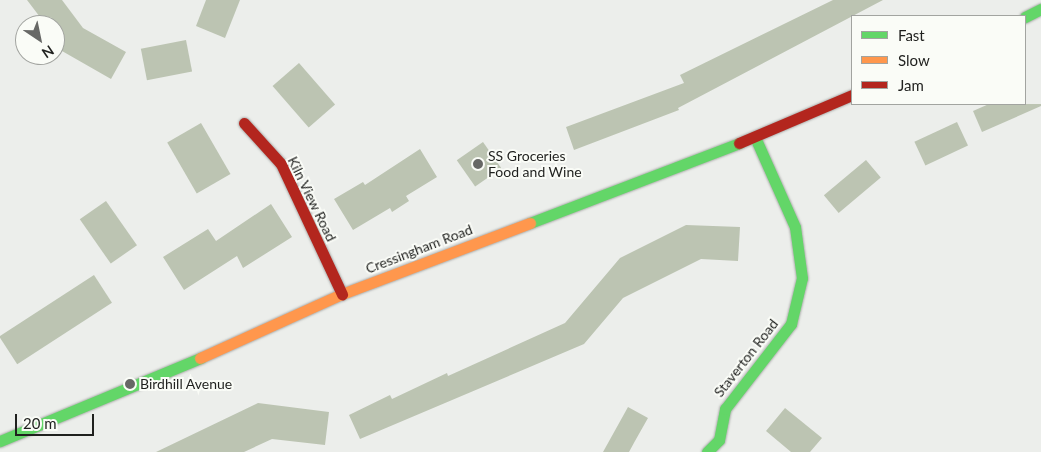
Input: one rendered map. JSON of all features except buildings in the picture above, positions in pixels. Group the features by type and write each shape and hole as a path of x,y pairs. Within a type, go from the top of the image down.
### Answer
{"street":[{"path":"1026,17 1041,10"},
{"name":"Cressingham Road","path":"0,441 176,369 342,294 755,137 851,95"},
{"name":"Kiln View Road","path":"244,123 281,164 342,294"},
{"name":"Staverton Road","path":"707,452 719,440 725,408 791,324 802,278 795,227 755,137"}],"traffic: fast":[{"path":"1026,16 1041,9"},
{"path":"707,452 719,440 725,409 791,324 802,278 795,227 755,137"},
{"path":"530,223 739,143"},
{"path":"0,441 200,358"}],"traffic: slow":[{"path":"200,358 342,294 530,223"}],"traffic: jam":[{"path":"739,143 851,95"},
{"path":"244,123 281,164 342,294"}],"place":[{"name":"SS Groceries Food and Wine","path":"478,164"},
{"name":"Birdhill Avenue","path":"130,384"}]}
